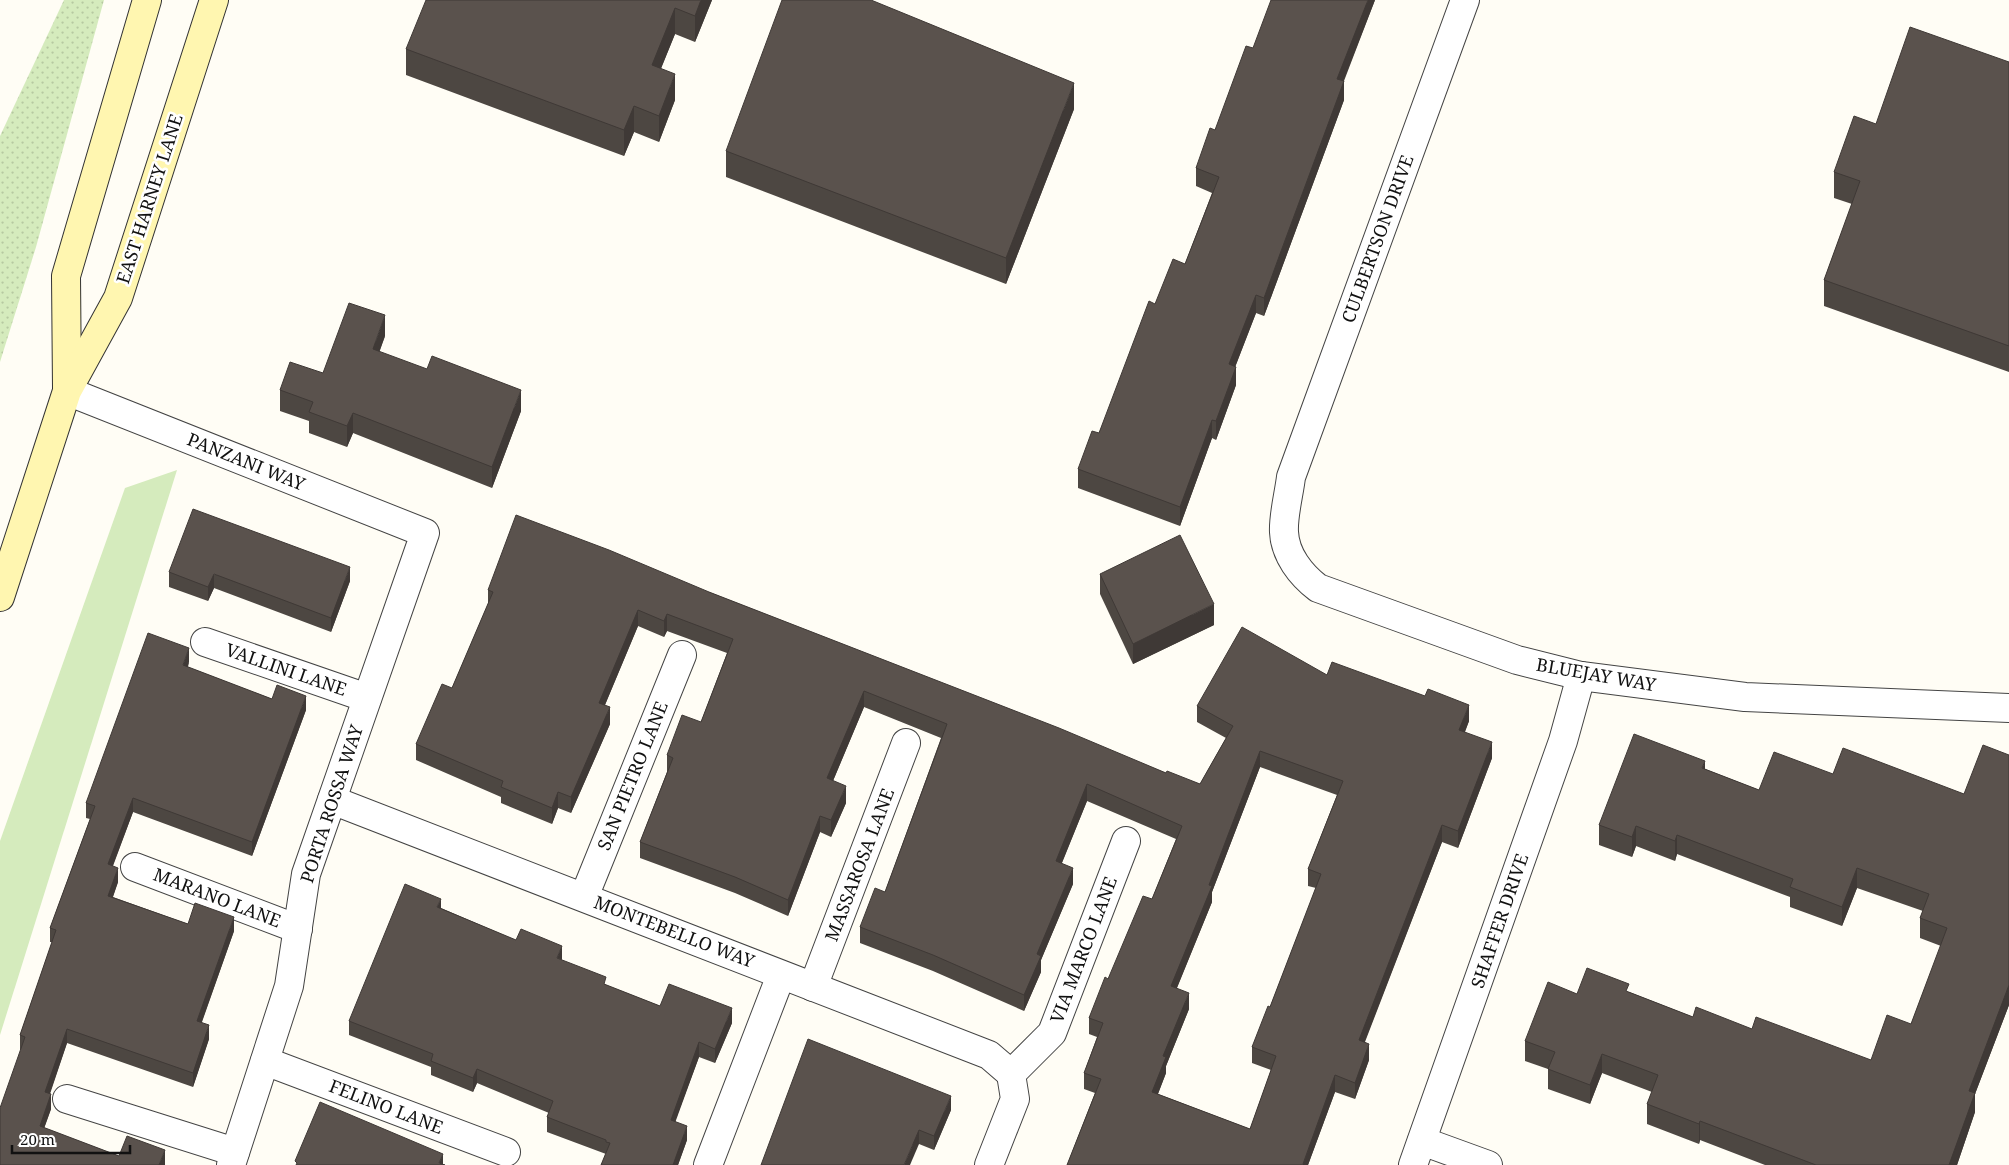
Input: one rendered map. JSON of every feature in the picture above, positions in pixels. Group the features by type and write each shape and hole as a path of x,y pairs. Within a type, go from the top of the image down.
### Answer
{"main road":[{"name":"EAST HARNEY LANE","path":"67,391 66,276 147,0"},
{"name":"EAST HARNEY LANE","path":"0,597 67,391 118,298 214,0"}],"street":[{"name":"CULBERTSON DRIVE","path":"1292,477 1465,0"},
{"name":"PANZANI WAY","path":"67,391 425,533"},
{"name":"BLUEJAY WAY","path":"1292,477 1284,532 1289,553 1304,577 1318,588 1516,660 1581,676 1745,698 2009,708"},
{"name":"PORTA ROSSA WAY","path":"233,1158 289,986 306,874 425,533"},
{"name":"VALLINI LANE","path":"205,642 367,698"},
{"name":"SAN PIETRO LANE","path":"584,897 682,655"},
{"name":"SHAFFER DRIVE","path":"1418,1153 1563,741 1581,676"},
{"name":"MASSAROSA LANE","path":"813,987 906,742"},
{"name":"MONTEBELLO WAY","path":"332,800 989,1055 1010,1074"},
{"name":"VIA MARCO LANE","path":"1010,1074 1052,1033 1126,840"},
{"name":"MARANO LANE","path":"135,867 298,929"},
{"path":"708,1165 781,974"},
{"name":"FELINO LANE","path":"266,1061 506,1152"},
{"path":"989,1165 1014,1099 1010,1074"},
{"path":"67,1099 233,1158"},
{"path":"1418,1153 1488,1165"}],"green space":[{"path":"64,0 104,0 36,247 0,362 0,136"},
{"path":"177,470 0,1035 0,841 125,488"}],"building":[{"path":"426,0 701,0 695,16 675,8 652,65 675,74 659,116 634,106 624,130 406,49"},
{"path":"782,0 871,0 1074,83 1006,258 726,151"},
{"path":"1271,0 1368,0 1337,79 1344,81 1264,298 1256,295 1229,364 1236,367 1216,421 1212,420 1180,507 1078,469 1092,431 1099,433 1149,301 1155,304 1173,259 1185,264 1219,177 1196,168 1210,128 1215,130 1246,46 1253,48"},
{"path":"1910,27 2009,62 2009,346 1824,280 1860,181 1834,172 1854,116 1876,124"},
{"path":"349,303 385,315 373,349 427,369 432,356 521,390 492,467 353,413 347,426 309,412 313,402 280,390 290,362 323,373"},
{"path":"193,509 350,567 331,618 214,574 208,587 169,572"},
{"path":"516,515 1059,728 1166,773 1167,771 1200,784 1233,726 1197,706 1242,627 1327,675 1332,662 1425,696 1428,689 1469,705 1459,730 1492,742 1458,831 1442,825 1359,1040 1369,1044 1355,1083 1335,1075 1304,1165 1067,1165 1101,1079 1084,1073 1103,1023 1089,1018 1105,977 1108,979 1143,896 1152,899 1182,826 1087,784 1056,861 1073,868 1037,954 1041,956 1024,995 933,955 860,927 875,888 885,892 947,724 864,691 827,778 846,786 831,820 820,816 788,900 735,877 640,842 673,758 667,755 682,715 701,722 733,639 667,614 664,621 638,610 599,703 610,707 571,797 558,792 552,808 501,787 503,781 416,744 442,684 452,688 493,592 488,590","holes":["1260,751 1343,781 1308,869 1321,874 1270,1007 1268,1006 1252,1047 1276,1056 1250,1129 1152,1092 1166,1057 1163,1056 1189,993 1171,986 1212,886 1209,885"]},
{"path":"1180,535 1214,604 1133,644 1100,574"},
{"path":"148,633 189,648 183,665 272,699 277,685 306,696 252,842 133,798 108,864 118,868 108,896 188,924 195,903 234,917 197,1021 209,1025 193,1073 67,1029 45,1092 51,1094 40,1126 119,1156 127,1136 165,1150 159,1165 0,1165 0,1108 25,1037 20,1035 56,930 50,928 95,806 86,803"},
{"path":"1634,734 1705,761 1702,768 1759,790 1774,752 1833,774 1843,748 1964,794 1983,745 2009,755 2009,985 1969,1091 1975,1093 1949,1165 1816,1165 1700,1121 1699,1124 1647,1104 1658,1075 1602,1054 1590,1085 1548,1069 1555,1052 1525,1041 1548,982 1577,994 1587,968 1629,984 1626,991 1693,1017 1696,1007 1752,1029 1756,1017 1871,1060 1887,1015 1911,1024 1947,928 1920,918 1929,894 1857,868 1842,907 1790,887 1793,879 1677,835 1675,841 1636,826 1632,837 1599,825"},
{"path":"405,884 441,899 437,907 516,940 521,929 562,946 557,958 606,977 604,984 660,1006 669,984 732,1008 715,1049 699,1042 671,1120 687,1126 673,1165 601,1165 610,1143 547,1117 553,1101 477,1069 473,1078 431,1061 433,1054 349,1021"},
{"path":"808,1039 951,1096 934,1136 919,1130 904,1165 761,1165"},
{"path":"320,1102 443,1154 439,1163 445,1165 296,1165 295,1161"}]}
